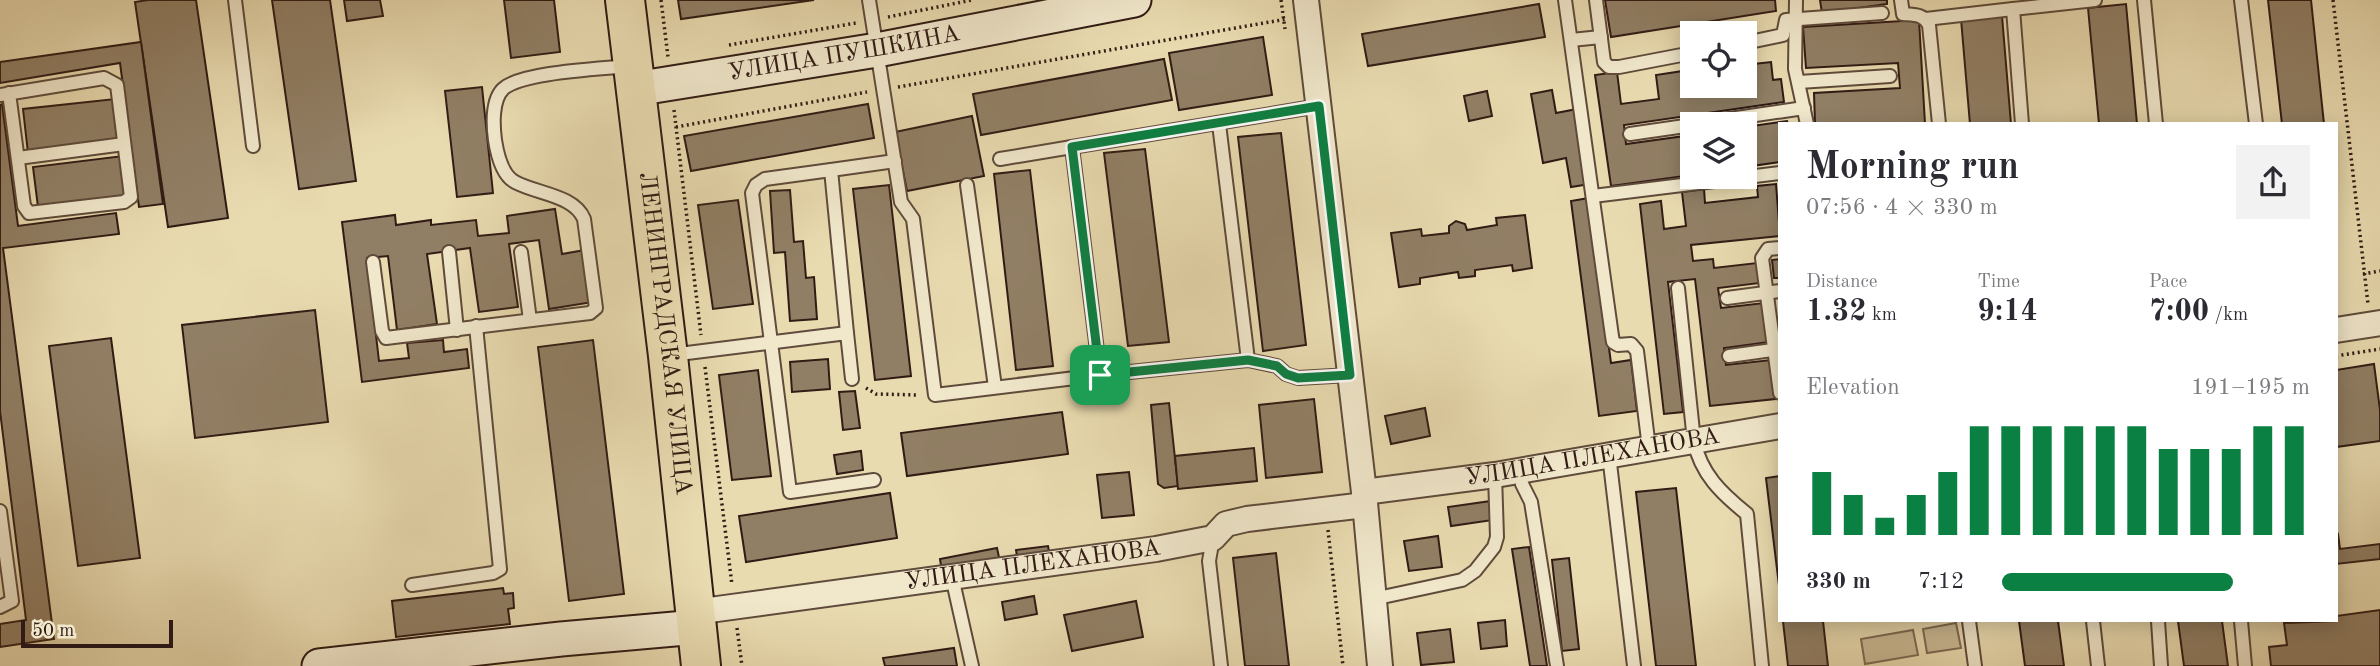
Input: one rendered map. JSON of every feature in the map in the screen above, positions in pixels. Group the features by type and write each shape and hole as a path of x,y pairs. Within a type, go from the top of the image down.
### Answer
{"highway":[{"name":"ЛЕНИНГРАДСКАЯ УЛИЦА","path":"625,0 646,79 685,353 696,619 701,666"}],"main road":[{"name":"УЛИЦА ПУШКИНА","path":"646,79 875,35 1055,7 1134,0"},
{"name":"УЛИЦА ПЛЕХАНОВА","path":"339,665 561,639 696,619"}],"street":[{"path":"1307,8 1364,498 1380,666"},
{"path":"2338,330 2375,323"},
{"name":"УЛИЦА ПЛЕХАНОВА","path":"696,619 735,607 1156,549 1213,538 1226,524 1247,519 1325,511 1364,498 1778,426"}],"lane":[{"path":"235,0 253,146"},
{"path":"869,0 901,202 912,219 935,395 1248,360 1277,366 1286,374 1298,378 1350,375"},
{"path":"1565,0 1614,342 1618,345 1632,344 1637,351 1649,448"},
{"path":"1596,0 1604,62 1609,67 1680,55"},
{"path":"1796,0 1796,69 1807,122"},
{"path":"1901,0 1903,14 1926,19 2095,0"},
{"path":"2144,0 2156,122"},
{"path":"2241,0 2256,122"},
{"path":"2013,9 2022,122"},
{"path":"1757,40 1783,35 1786,20 1882,13"},
{"path":"1926,19 1929,25 1939,122"},
{"path":"1571,40 1601,37"},
{"path":"1799,82 1890,76"},
{"path":"104,78 117,85 131,197 124,202 29,213 24,206 18,158 4,94 104,78"},
{"path":"373,262 382,331 386,338 590,313 596,308 586,232 580,210 513,181 498,156 494,128 497,100 502,89 518,79 646,79"},
{"path":"1000,159 1319,106"},
{"path":"1757,115 1804,108"},
{"path":"1219,124 1248,360"},
{"path":"1630,134 1680,126"},
{"path":"18,158 124,144"},
{"path":"1072,147 1100,375"},
{"path":"874,480 790,492 754,188 765,179 895,160"},
{"path":"831,170 852,379"},
{"path":"1593,196 1778,173"},
{"path":"967,185 995,387"},
{"path":"1729,356 1777,350 1773,291 1764,253 1768,249 1778,248"},
{"path":"449,252 457,330"},
{"path":"521,252 530,320"},
{"path":"1678,288 1694,441 1703,469 1722,494 1747,514 1762,666"},
{"path":"1727,298 1773,291"},
{"path":"412,585 493,573 500,569 476,326"},
{"path":"685,353 847,332"},
{"path":"1609,455 1634,666"},
{"path":"1520,471 1522,484 1531,502 1557,666"},
{"path":"1373,599 1462,580 1475,571 1494,547 1497,537 1495,475"},
{"path":"0,512 12,601 0,607"},
{"path":"1213,538 1209,561 1221,666"},
{"path":"952,577 972,666"},
{"path":"1969,622 1975,666"},
{"path":"2093,622 2098,666"},
{"path":"2158,622 2161,666"},
{"path":"2241,622 2245,666"}],"path":[{"path":"662,0 646,79 676,127 685,353 735,607 742,666"},
{"path":"723,46 875,35 972,0"},
{"path":"2333,0 2363,274 2375,323"},
{"path":"676,127 1307,8"},
{"path":"2363,274 2380,271"},
{"path":"2338,356 2380,349"},
{"path":"852,379 876,394 935,395"},
{"path":"1325,511 1343,666"}],"shaded area":[{"path":"1956,623 1961,648 1927,653 1923,629"},
{"path":"1913,630 1918,655 1865,664 1861,639"}],"building":[{"path":"196,0 228,218 168,227 135,2"},
{"path":"272,0 330,0 356,181 299,189"},
{"path":"344,0 380,0 383,16 347,21"},
{"path":"504,0 554,0 560,52 511,58"},
{"path":"678,0 814,0 681,19"},
{"path":"1605,0 1775,0 1776,11 1713,21 1680,21 1680,26 1611,37"},
{"path":"1820,0 1887,0 1887,4 1822,13"},
{"path":"2268,0 2311,0 2324,122 2282,122"},
{"path":"1539,4 1545,37 1368,66 1362,34"},
{"path":"2126,4 2137,122 2099,122 2088,8"},
{"path":"2002,16 2011,122 1970,122 1961,19"},
{"path":"1919,20 1925,122 1815,122 1814,93 1900,88 1898,63 1806,68 1803,27"},
{"path":"1263,37 1272,95 1179,110 1169,53"},
{"path":"141,42 163,204 139,207 120,63 0,83 0,62"},
{"path":"1164,59 1172,100 981,135 973,94"},
{"path":"1771,62 1773,80 1781,79 1784,102 1714,112 1680,112 1680,117 1624,125 1626,144 1680,137 1680,177 1611,186 1595,75 1617,72 1621,104 1659,99 1656,75 1680,71 1680,98 1757,98 1757,64"},
{"path":"482,87 493,193 457,197 445,91"},
{"path":"1552,90 1556,113 1577,109 1590,184 1571,187 1566,158 1543,163 1531,94"},
{"path":"1487,91 1492,116 1469,121 1464,96"},
{"path":"115,99 120,142 28,153 23,109"},
{"path":"2,104 18,226 116,213 119,234 3,248 54,639 0,647 0,624 26,620 0,411"},
{"path":"868,104 874,138 691,171 684,136"},
{"path":"972,116 984,176 907,191 895,132"},
{"path":"1778,122 1778,162 1757,165 1757,125"},
{"path":"1281,133 1306,345 1263,351 1238,137"},
{"path":"1145,149 1169,342 1128,346 1104,153"},
{"path":"123,156 128,196 38,207 33,167"},
{"path":"1030,170 1053,366 1016,370 994,174"},
{"path":"1776,184 1778,236 1691,245 1693,261 1713,259 1714,268 1757,263 1760,283 1718,288 1721,308 1764,303 1769,342 1724,348 1726,365 1771,360 1775,399 1710,406 1695,279 1668,282 1683,412 1664,414 1640,204 1661,201 1664,229 1686,226 1682,192 1704,189 1705,203 1758,197 1757,186"},
{"path":"889,185 911,376 875,380 853,189"},
{"path":"790,190 794,242 803,241 806,278 814,277 817,319 790,321 785,252 774,253 770,191"},
{"path":"1589,198 1611,363 1631,360 1637,411 1599,416 1571,201"},
{"path":"738,200 753,304 713,309 698,205"},
{"path":"555,209 562,254 585,250 593,302 549,309 539,240 509,244 518,307 479,312 470,248 427,254 437,324 397,330 388,256 367,258 379,361 409,358 407,343 443,340 444,352 467,349 469,368 362,382 342,222 395,215 396,225 431,220 431,225 476,220 478,236 509,233 507,216"},
{"path":"1525,215 1532,268 1513,271 1512,265 1475,270 1475,276 1459,278 1458,272 1420,278 1420,284 1399,287 1391,233 1421,229 1422,236 1449,233 1449,226 1456,221 1465,224 1467,230 1497,225 1496,218"},
{"path":"1778,259 1778,278 1774,278 1772,260"},
{"path":"315,310 328,422 195,438 182,325"},
{"path":"111,338 140,558 78,566 49,346"},
{"path":"593,340 624,594 569,601 538,347"},
{"path":"828,359 830,389 792,392 790,362"},
{"path":"2374,364 2380,410 2380,441 2338,447 2338,370"},
{"path":"758,370 771,476 732,480 719,375"},
{"path":"855,391 860,428 843,430 839,392"},
{"path":"1314,399 1322,472 1266,478 1259,405"},
{"path":"1169,403 1178,486 1164,488 1158,484 1151,405"},
{"path":"1425,408 1430,436 1391,444 1385,416"},
{"path":"1062,412 1068,454 907,476 901,433"},
{"path":"1254,448 1257,481 1178,489 1175,456"},
{"path":"861,451 863,470 837,474 834,455"},
{"path":"1129,472 1134,515 1102,518 1097,475"},
{"path":"1778,476 1778,577 1766,478"},
{"path":"1676,488 1696,666 1656,666 1636,492"},
{"path":"890,493 897,538 746,562 739,516"},
{"path":"1491,501 1493,520 1451,526 1448,507"},
{"path":"2338,534 2340,549 2380,544 2380,559 2338,564"},
{"path":"1438,536 1442,567 1409,571 1404,541"},
{"path":"1048,546 1050,557 1018,562 1016,550"},
{"path":"1529,547 1547,666 1530,666 1512,549"},
{"path":"997,548 1000,562 942,572 940,559"},
{"path":"1276,553 1289,666 1245,666 1233,558"},
{"path":"1569,558 1579,649 1562,651 1552,560"},
{"path":"503,588 504,594 513,593 514,608 508,609 510,624 396,637 392,601"},
{"path":"1034,596 1037,614 1005,620 1002,602"},
{"path":"1136,601 1143,637 1072,651 1064,615"},
{"path":"2380,610 2380,666 2271,666 2269,647 2287,645 2284,623 2338,622 2338,616"},
{"path":"1505,620 1507,646 1481,649 1478,623"},
{"path":"1783,622 1823,622 1828,666 1788,666"},
{"path":"2019,622 2058,622 2064,666 2025,666"},
{"path":"2178,622 2222,622 2228,666 2184,666"},
{"path":"1450,629 1454,662 1421,665 1417,633"},
{"path":"954,648 957,666 885,666 883,658"}],"route":[{"path":"1319,106 1350,375 1298,378 1286,374 1277,366 1248,360 1100,375 1072,147 1319,106"}]}
